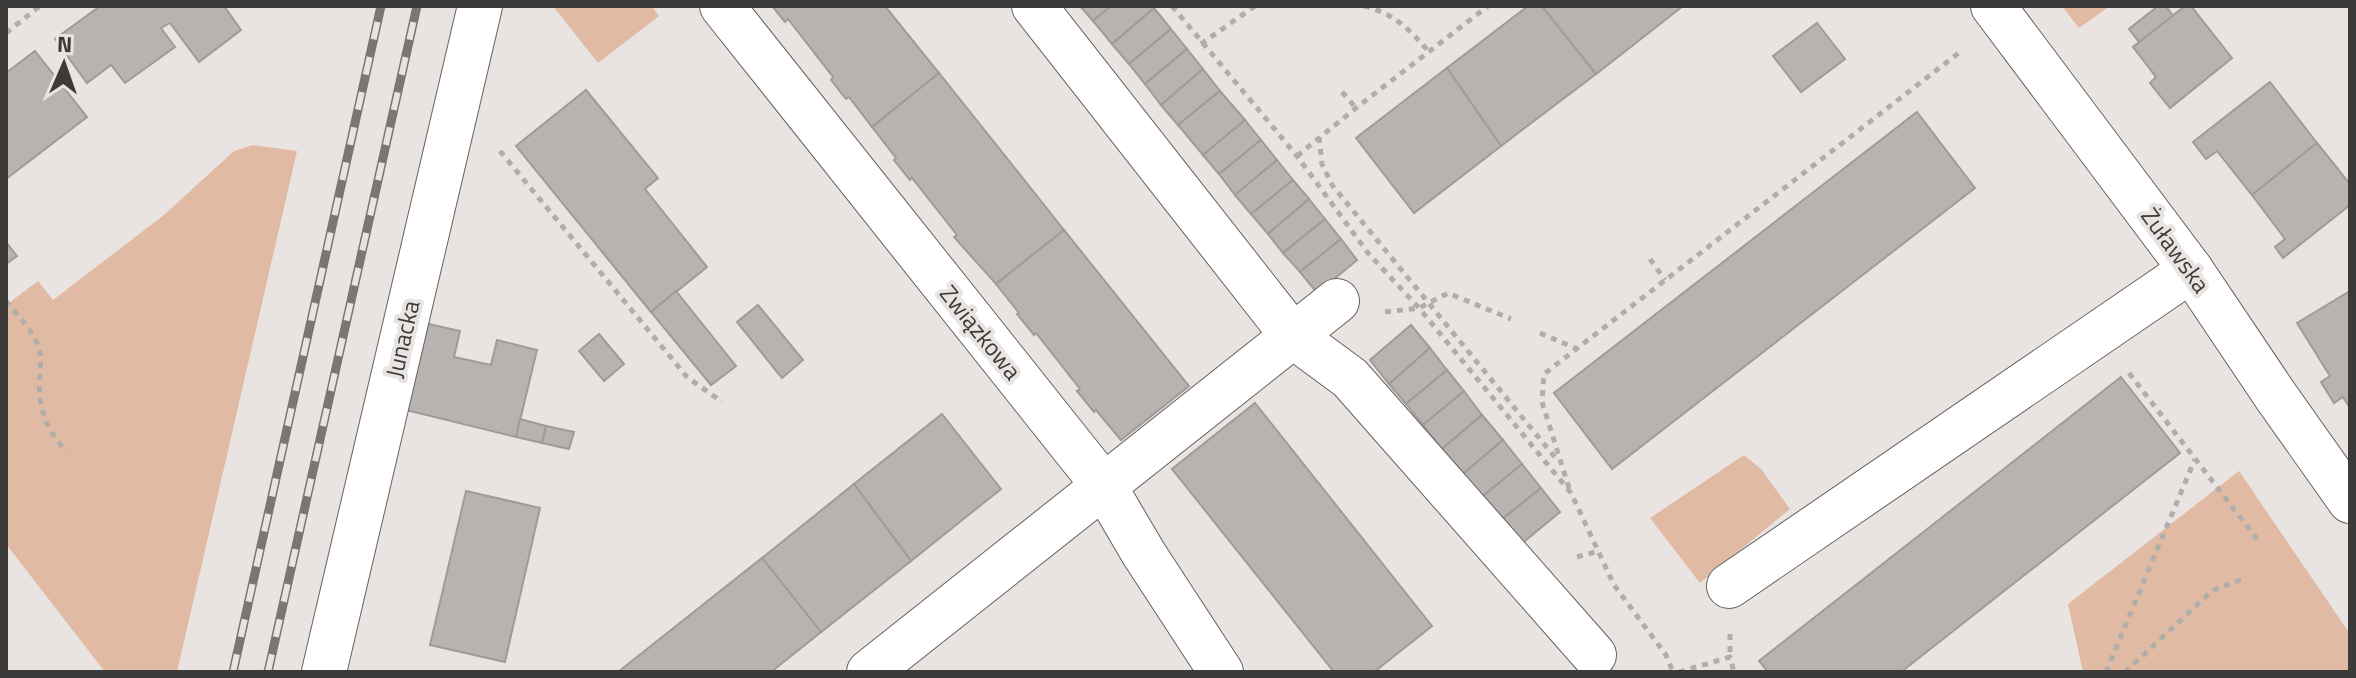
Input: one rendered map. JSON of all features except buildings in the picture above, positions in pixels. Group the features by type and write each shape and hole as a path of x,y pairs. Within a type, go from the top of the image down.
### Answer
{"street":[{"name":"Junacka","path":"324,672 480,6"},
{"name":"Związkowa","path":"722,6 1104,486 1221,672"},
{"path":"1034,6 1293,336 1350,378 1594,655"},
{"name":"Żuławska","path":"1993,6 2191,270 2350,501"},
{"path":"1729,586 2191,270"},
{"path":"869,672 1337,301"}],"path":[{"path":"6,33 40,6"},
{"path":"1172,6 1297,156 1368,253 1419,308 1571,493"},
{"path":"1201,44 1255,6"},
{"path":"1364,6 1405,25 1429,52"},
{"path":"1297,156 1488,6"},
{"path":"1734,672 1730,657 1676,672 1614,585 1571,493 1562,466 1542,402 1544,374 1960,52"},
{"path":"1342,92 1356,108"},
{"path":"1319,137 1322,164 1332,185 1562,466"},
{"path":"492,141 687,377 722,402"},
{"path":"1650,259 1665,280"},
{"path":"1419,308 1448,293 1511,319"},
{"path":"6,301 40,351 40,397 45,421 60,446 67,451"},
{"path":"1540,333 1576,349"},
{"path":"2098,333 2260,543"},
{"path":"2106,672 2195,459"},
{"path":"2125,672 2213,590 2243,579"}],"shaded area":[{"path":"553,6 652,6 659,16 598,63"},
{"path":"2062,6 2110,6 2079,28"},
{"path":"253,145 297,151 177,672 105,672 6,544 6,305 38,281 53,300 164,215 234,151"},
{"path":"1744,455 1761,469 1790,509 1700,583 1650,518"},
{"path":"2239,471 2350,634 2350,672 2083,672 2068,604"}],"railway":[{"path":"233,672 381,6"},
{"path":"268,672 417,6"}]}
